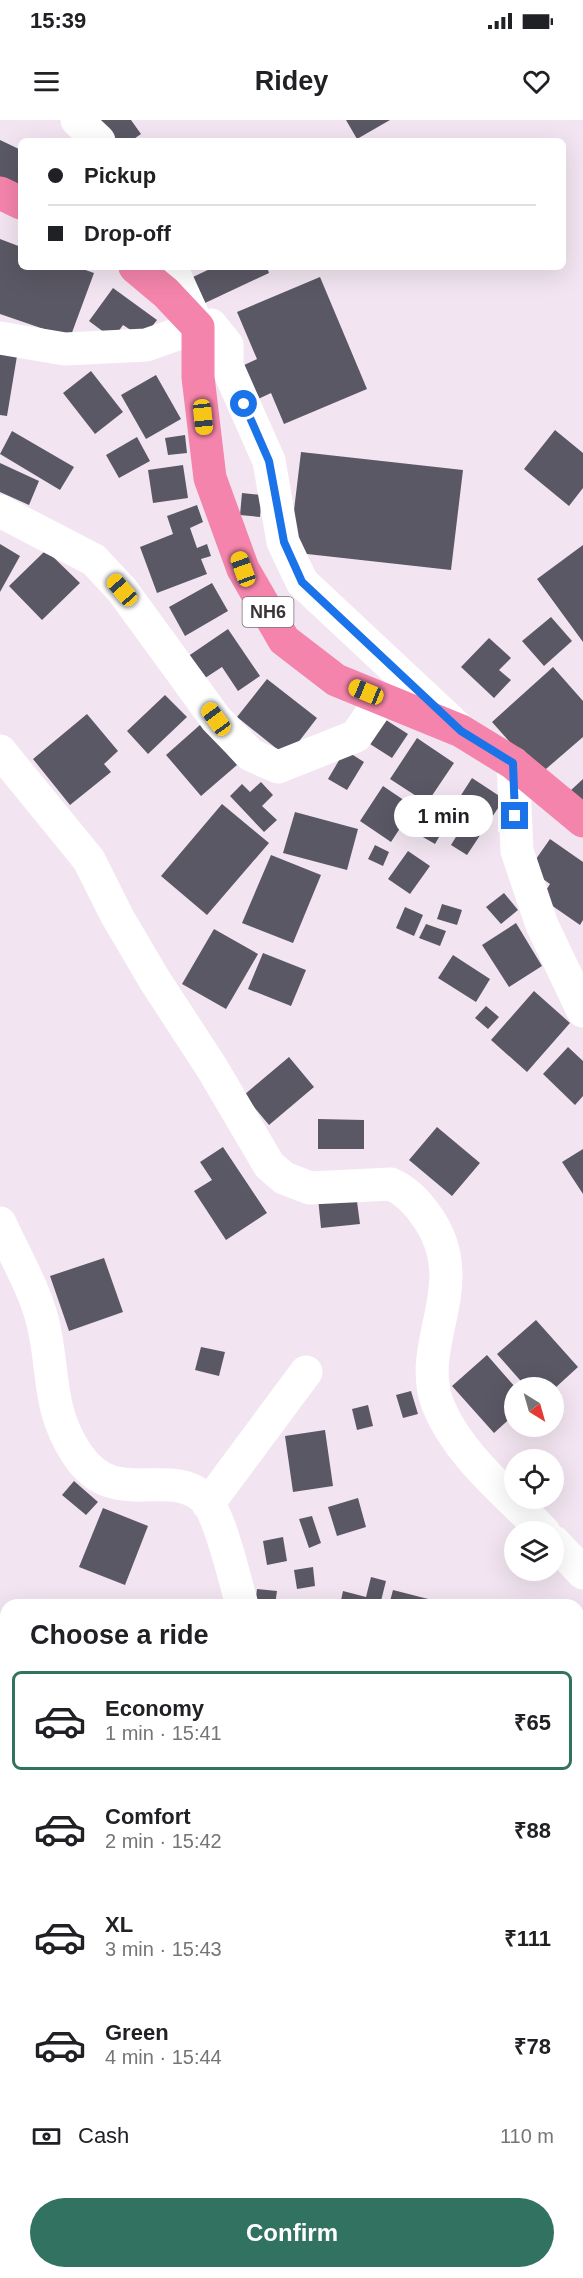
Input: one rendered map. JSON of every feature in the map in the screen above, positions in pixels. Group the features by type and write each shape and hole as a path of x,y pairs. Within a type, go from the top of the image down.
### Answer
{"highway":[{"path":"0,194 18,203"},
{"path":"139,270 166,293 198,327"},
{"name":"NH6","path":"198,327 198,377 210,478 243,569 285,640 336,680 461,731 513,763 583,821"}],"street":[{"path":"77,120 96,138"},
{"path":"172,270 198,327"},
{"path":"0,338 64,349 146,345 198,327 211,325 226,345 227,366 269,461 284,542 302,582 461,731"},
{"path":"0,511 94,560 122,590 216,719 251,755 278,767 356,736 381,698"},
{"path":"0,751 89,860 128,934 212,1068 269,1165 284,1178 310,1188 391,1184 402,1189 417,1203 429,1220 440,1240 447,1275 434,1376 438,1404 457,1438 534,1521"},
{"path":"513,763 517,851 542,925 583,1011"},
{"path":"0,1223 36,1300 43,1321 51,1393 61,1424 77,1455 94,1474 110,1484 181,1487 204,1498 215,1515 240,1599"},
{"path":"208,1504 306,1372"},
{"path":"564,1553 583,1573"}],"building":[{"path":"99,120 131,120 141,134 135,138 112,138"},
{"path":"346,120 390,120 359,138 356,138"},
{"path":"0,140 18,149 18,190 0,181"},
{"path":"0,239 18,246 18,270 86,270 94,273 70,338 0,314"},
{"path":"208,270 268,270 269,273 205,303 193,277"},
{"path":"320,277 367,389 284,424 271,393 256,400 242,366 257,359 237,312"},
{"path":"113,288 157,320 143,338 123,325 113,339 89,321"},
{"path":"0,353 17,356 7,416 0,415"},
{"path":"91,371 123,412 95,434 63,393"},
{"path":"156,375 181,419 146,439 121,395"},
{"path":"555,430 583,453 583,488 569,506 524,469"},
{"path":"12,431 74,467 60,490 0,454"},
{"path":"185,435 187,453 168,455 165,438"},
{"path":"137,437 150,461 119,478 106,455"},
{"path":"301,452 463,470 451,570 289,552"},
{"path":"0,463 39,481 29,505 0,492"},
{"path":"183,465 188,498 153,503 148,470"},
{"path":"242,493 262,495 260,517 240,515"},
{"path":"197,505 203,522 190,528 197,548 207,544 211,556 201,559 207,574 157,593 140,547 173,534 167,516"},
{"path":"0,544 20,556 0,592"},
{"path":"583,545 583,642 537,579"},
{"path":"46,550 80,583 42,620 9,586"},
{"path":"212,583 228,611 185,636 169,607"},
{"path":"551,617 572,641 544,666 522,641"},
{"path":"228,629 260,676 238,691 222,667 199,682 184,659"},
{"path":"489,638 511,658 499,670 511,680 494,698 461,667"},
{"path":"553,667 583,701 583,737 539,775 492,722"},
{"path":"267,679 317,718 287,757 237,717"},
{"path":"165,695 187,717 148,754 127,731"},
{"path":"87,714 118,751 104,764 111,772 70,805 33,759"},
{"path":"386,720 408,734 392,758 370,744"},
{"path":"201,724 237,765 201,796 166,755"},
{"path":"417,738 454,763 427,803 390,779"},
{"path":"345,750 364,762 347,790 328,779"},
{"path":"472,778 504,799 467,855 451,845 462,827 447,817"},
{"path":"583,779 583,804 570,791"},
{"path":"261,782 273,795 262,806 277,820 264,832 230,796 242,784 250,792"},
{"path":"383,786 414,807 391,842 360,821"},
{"path":"222,804 269,843 207,915 161,876"},
{"path":"420,811 445,827 435,844 409,829"},
{"path":"295,812 358,829 347,870 283,853"},
{"path":"550,839 583,862 583,920 580,925 541,898 550,884 529,869"},
{"path":"375,845 389,852 383,866 368,859"},
{"path":"408,851 430,866 410,894 388,879"},
{"path":"271,855 321,875 293,943 242,923"},
{"path":"504,893 518,910 501,924 486,907"},
{"path":"442,904 462,910 457,925 437,919"},
{"path":"405,907 423,915 414,936 396,928"},
{"path":"516,923 542,966 509,987 482,945"},
{"path":"426,924 446,931 440,946 419,938"},
{"path":"214,929 258,954 226,1009 182,984"},
{"path":"263,953 306,970 291,1006 248,989"},
{"path":"453,955 490,979 476,1002 438,978"},
{"path":"534,991 570,1023 527,1072 491,1040"},
{"path":"486,1006 499,1017 488,1029 475,1018"},
{"path":"568,1047 583,1061 583,1096 575,1105 543,1074"},
{"path":"289,1057 314,1087 269,1125 244,1095"},
{"path":"318,1119 364,1120 364,1149 318,1149"},
{"path":"437,1127 480,1163 452,1196 409,1160"},
{"path":"223,1147 267,1213 226,1240 194,1191 212,1180 200,1162"},
{"path":"583,1149 583,1194 562,1162"},
{"path":"356,1194 360,1224 321,1228 318,1198"},
{"path":"104,1258 123,1312 69,1331 50,1276"},
{"path":"536,1320 578,1367 564,1380 564,1377 517,1377 497,1354"},
{"path":"201,1347 225,1352 219,1376 195,1370"},
{"path":"487,1355 506,1377 504,1377 504,1424 494,1433 452,1386"},
{"path":"411,1391 418,1414 403,1418 396,1395"},
{"path":"368,1405 373,1426 357,1430 352,1409"},
{"path":"325,1430 333,1486 293,1492 285,1436"},
{"path":"74,1481 98,1502 86,1515 62,1495"},
{"path":"358,1498 366,1527 337,1536 328,1507"},
{"path":"103,1508 148,1526 125,1585 79,1567"},
{"path":"312,1516 321,1543 309,1548 299,1519"},
{"path":"283,1537 287,1561 267,1565 263,1541"},
{"path":"313,1567 315,1586 297,1589 294,1570"},
{"path":"371,1577 386,1581 382,1599 341,1599 343,1591 366,1597"},
{"path":"257,1589 277,1591 276,1599 256,1599"},
{"path":"393,1590 428,1599 391,1599"}],"route":[{"path":"244,404 269,461 284,542 291,562 302,582 461,731 513,763 515,816"}]}
